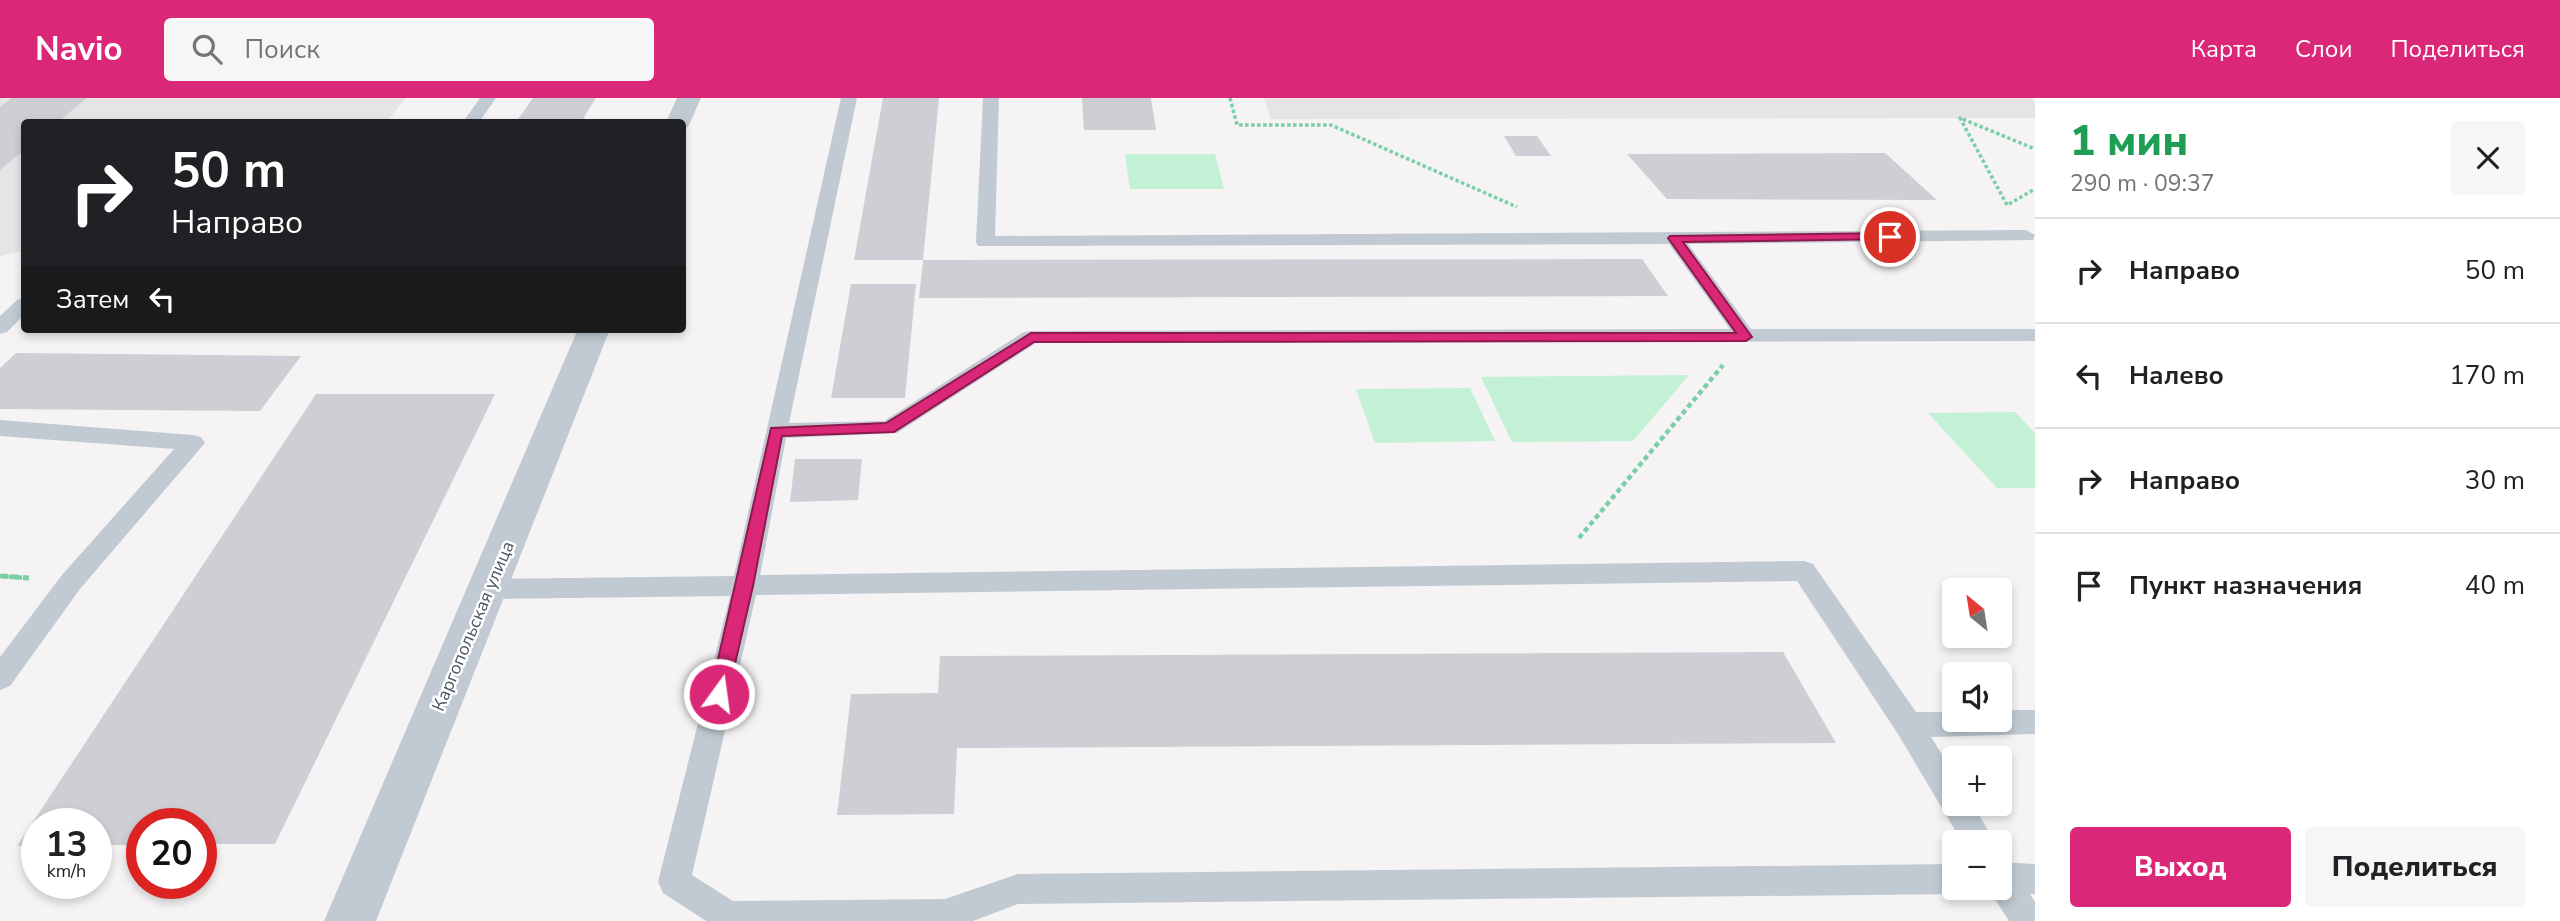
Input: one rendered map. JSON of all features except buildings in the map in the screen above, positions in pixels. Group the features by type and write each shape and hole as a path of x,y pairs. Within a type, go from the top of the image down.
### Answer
{"street":[{"path":"680,119 689,98"},
{"name":"Каргопольская улица","path":"349,921 489,589 592,333"}],"lane":[{"path":"473,119 488,98"},
{"path":"849,98 745,586 674,882 729,918 945,918 1018,889 1942,879"},
{"path":"991,98 985,242 2032,239"},
{"path":"1674,238 1746,337"},
{"path":"0,328 21,307"},
{"path":"776,431 889,428 1031,337 2035,335"},
{"path":"0,428 193,443 71,582 0,677"},
{"path":"489,589 1804,571 1942,782"},
{"path":"1908,726 2035,722"},
{"path":"2012,878 2035,879"},
{"path":"2012,896 2028,921"}],"path":[{"path":"1230,98 1237,125 1331,125 1528,212"},
{"path":"2007,205 1960,118 2035,149"},
{"path":"1549,574 1746,337"}],"shaded area":[{"path":"0,98 406,98 388,119 21,119 21,252 0,256"},
{"path":"1264,98 2030,98 2035,102 2035,118 1271,119"}],"green space":[{"path":"1125,154 1215,154 1224,189 1130,189"},
{"path":"1689,375 1633,441 1512,442 1481,377"},
{"path":"1470,388 1495,441 1375,443 1356,389"},
{"path":"2015,412 2035,433 2035,488 1997,488 1928,413"}],"route":[{"path":"719,694 745,586 776,431 889,428 1031,337 1746,337 1674,238 1890,237"}]}
